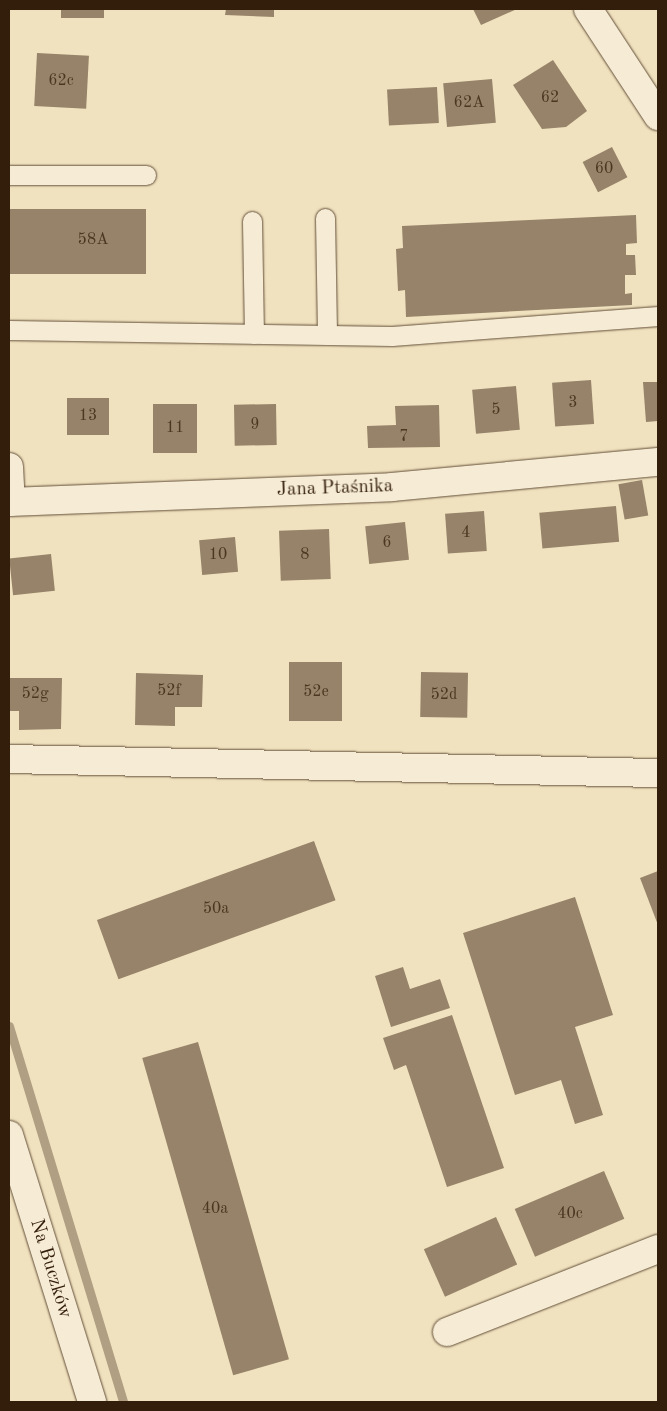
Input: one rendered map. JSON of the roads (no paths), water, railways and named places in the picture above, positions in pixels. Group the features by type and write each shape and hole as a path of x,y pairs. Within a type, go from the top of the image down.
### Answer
{"street":[{"path":"588,9 658,116"},
{"name":"Jana Ptaśnika","path":"9,467 10,502 392,487 658,462"},
{"path":"9,759 658,773"},
{"name":"Na Buczków","path":"9,1135 92,1402"},
{"path":"447,1332 658,1249"}],"lane":[{"path":"9,175 146,175"},
{"path":"325,218 327,335"},
{"path":"252,221 254,334"},
{"path":"9,330 392,336 658,316"}],"waterway":[{"path":"9,1026 123,1402"}]}
